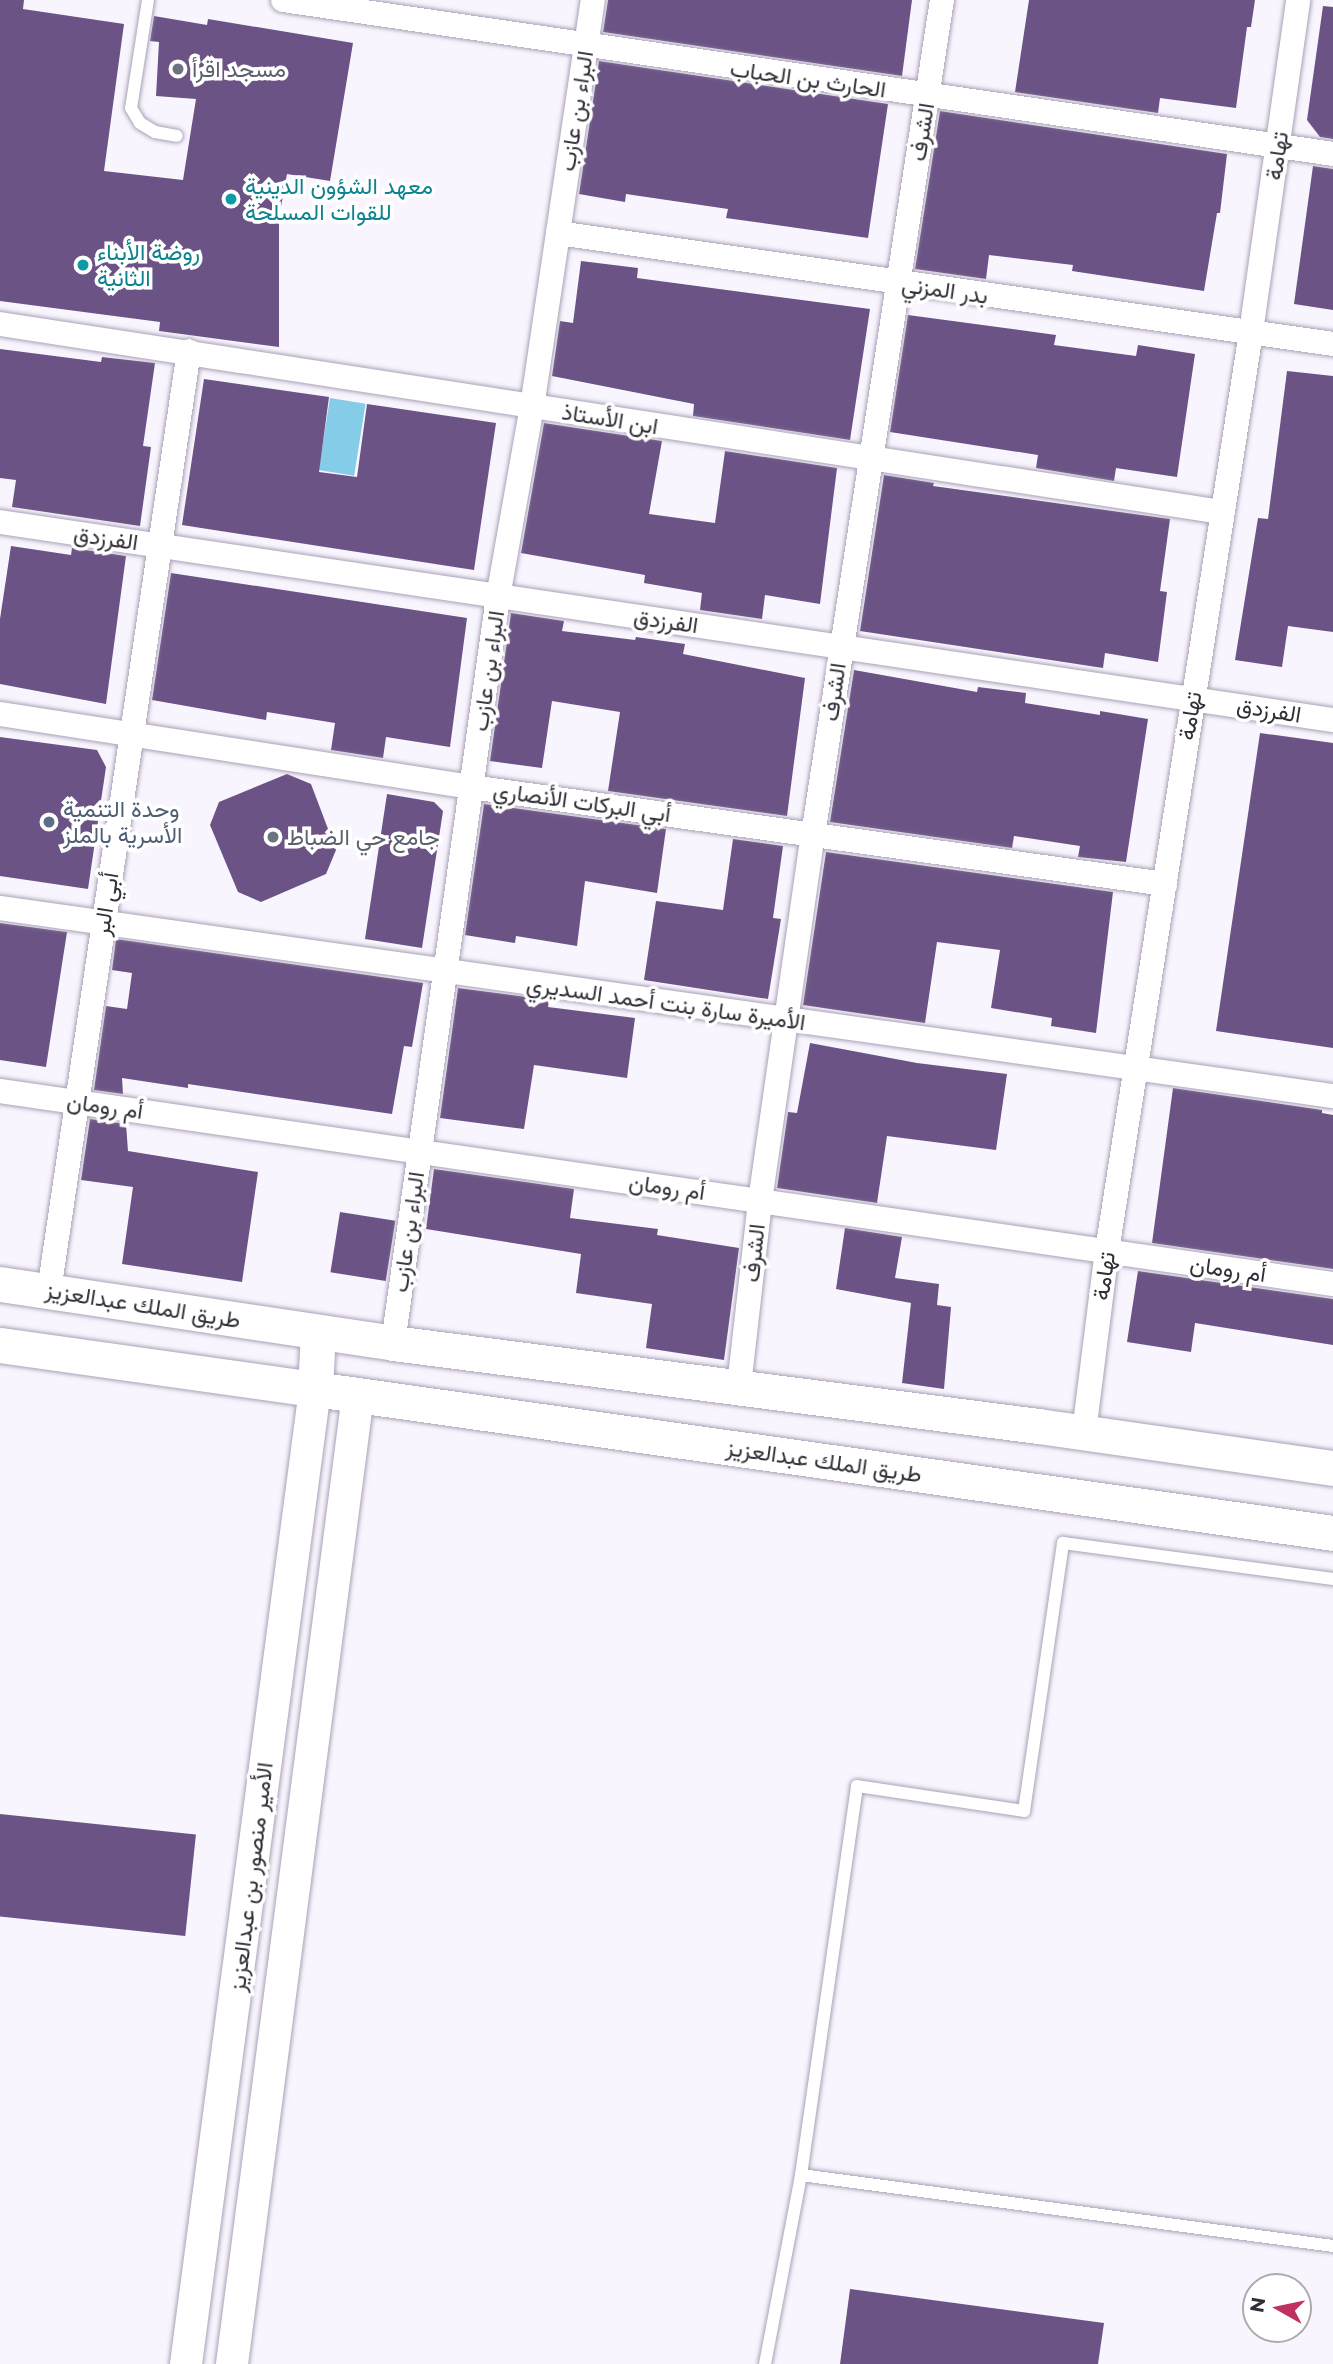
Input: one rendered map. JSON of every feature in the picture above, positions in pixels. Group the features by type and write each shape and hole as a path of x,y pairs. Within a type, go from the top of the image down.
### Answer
{"main road":[{"name":"طريق الملك عبدالعزيز","path":"0,1283 393,1343 739,1386 1333,1468"},
{"path":"298,1387 302,1329"},
{"name":"طريق الملك عبدالعزيز","path":"0,1345 1333,1533"}],"street":[{"name":"البراء بن عازب","path":"393,1343 498,597 532,407 593,0"},
{"name":"الشرف","path":"739,1386 760,1201 813,835 942,0"},
{"name":"تهامة","path":"1084,1432 1107,1251 1251,332 1298,0"},
{"name":"الحارث بن الحباب","path":"292,1 586,47 1333,154"},
{"name":"بدر المزني","path":"558,233 899,284 1333,344"},
{"name":"ابن الأستاذ","path":"0,324 1221,512"},
{"name":"أبي البر","path":"49,1291 75,1102 189,351"},
{"name":"الفرزدق","path":"0,522 1333,720"},
{"name":"أبي البركات الأنصاري","path":"0,714 471,787 1165,884"},
{"name":"الأميرة سارة بنت أحمد السديري","path":"0,908 1333,1096"},
{"name":"أم رومان","path":"0,1091 1333,1284"},
{"name":"الأمير منصور بن عبدالعزيز","path":"186,2364 260,1802 298,1387"},
{"name":"الأمير منصور بن عبدالعزيز","path":"232,2364 358,1395"},
{"path":"260,1802 305,1808"},
{"path":"226,2061 271,2069"}],"lane":[{"path":"148,0 131,108 139,123 155,132 177,136"},
{"path":"765,2364 801,2175 857,1786 1024,1811 1063,1543 1333,1579"},
{"path":"801,2175 1333,2246"}],"water":[{"path":"330,398 366,404 354,476 319,470"}],"building":[{"path":"0,0 24,0 23,9 124,24 104,171 183,180 196,99 156,96 159,42 150,41 154,16 207,25 208,19 353,43 330,181 287,174 279,217 279,347 159,331 160,322 0,301"},
{"path":"608,0 912,0 902,76 603,32"},
{"path":"1029,0 1255,0 1251,27 1247,27 1236,108 1160,98 1158,113 1015,92"},
{"path":"1323,6 1333,7 1333,139 1320,137 1307,120"},
{"path":"599,61 888,104 868,238 726,218 728,209 626,194 625,202 579,194"},
{"path":"940,111 1227,154 1220,213 1217,213 1204,291 1072,271 1073,265 989,255 986,279 915,269"},
{"path":"1313,166 1333,169 1333,310 1294,304"},
{"path":"581,261 638,268 637,278 870,309 850,440 693,416 694,404 552,376 560,321 573,323"},
{"path":"908,315 1056,335 1054,345 1136,356 1138,345 1195,354 1177,477 1116,468 1114,481 1036,468 1038,455 890,432"},
{"path":"0,349 101,362 102,357 155,363 143,446 151,447 140,526 12,507 16,480 0,478"},
{"path":"1287,371 1333,376 1333,632 1288,626 1282,667 1235,660 1258,518 1268,519"},
{"path":"204,379 329,397 319,472 357,477 367,404 496,423 474,570 182,525"},
{"path":"544,423 662,441 649,514 715,523 725,451 837,468 820,604 765,595 762,619 700,610 702,593 644,583 645,575 521,553"},
{"path":"884,475 934,483 933,486 1170,519 1160,591 1167,592 1158,662 1105,653 1103,668 860,631"},
{"path":"11,546 71,555 72,548 126,556 106,704 0,684 0,619"},
{"path":"171,573 467,618 450,747 386,737 383,758 331,750 335,723 267,712 266,720 152,700"},
{"path":"511,613 564,621 562,631 685,644 683,654 805,678 787,816 608,791 620,712 552,701 542,768 490,761"},
{"path":"854,670 977,692 978,687 1026,693 1025,703 1100,715 1100,711 1148,719 1126,862 1078,857 1080,846 1014,836 1012,848 830,822"},
{"path":"1260,733 1333,743 1333,1048 1216,1031"},
{"name":"وحدة التنمية الأسرية بالملز","path":"0,737 97,750 106,767 88,889 0,876"},
{"name":"جامع حي الضباط","path":"287,774 311,784 336,850 326,874 261,902 238,892 210,825 219,802"},
{"path":"387,794 434,802 443,811 422,948 365,939"},
{"path":"484,804 666,829 657,893 585,881 577,946 516,936 515,943 465,935"},
{"path":"733,839 783,846 773,918 781,919 768,999 644,980 656,901 723,910"},
{"path":"826,852 1113,892 1096,1033 1051,1026 1052,1018 991,1008 1000,950 937,942 925,1023 803,1005"},
{"path":"0,923 67,932 46,1067 0,1060"},
{"path":"116,939 423,983 412,1047 404,1046 392,1114 188,1084 188,1088 122,1078 123,1094 94,1090 106,1006 127,1009 132,973 112,970"},
{"path":"458,988 549,1000 548,1007 635,1018 627,1078 534,1065 524,1129 440,1118"},
{"path":"810,1043 917,1063 1007,1074 996,1150 887,1136 877,1203 777,1188 788,1112 797,1113"},
{"path":"1173,1088 1322,1110 1322,1113 1333,1115 1333,1269 1152,1243"},
{"path":"90,1119 126,1124 128,1151 258,1172 242,1282 122,1264 133,1187 81,1180"},
{"path":"434,1169 574,1189 570,1218 658,1229 657,1235 739,1248 724,1360 646,1348 652,1304 576,1293 581,1254 426,1229"},
{"path":"340,1212 395,1221 386,1281 330,1272"},
{"path":"845,1228 902,1237 895,1278 939,1284 937,1305 951,1307 944,1389 902,1383 911,1303 836,1289"},
{"path":"1138,1271 1333,1299 1333,1345 1195,1323 1191,1352 1127,1342"},
{"path":"0,1814 196,1835 185,1936 0,1917"},
{"path":"850,2289 1104,2323 1098,2364 840,2364"}],"place":[{"name":"مسجد اقرأ","path":"178,69"},
{"name":"معهد الشؤون الدينية للقوات المسلحة","path":"231,199"},
{"name":"روضة الأبناء الثانية","path":"83,265"},
{"name":"وحدة التنمية الأسرية بالملز","path":"49,822"},
{"name":"جامع حي الضباط","path":"273,837"}]}
